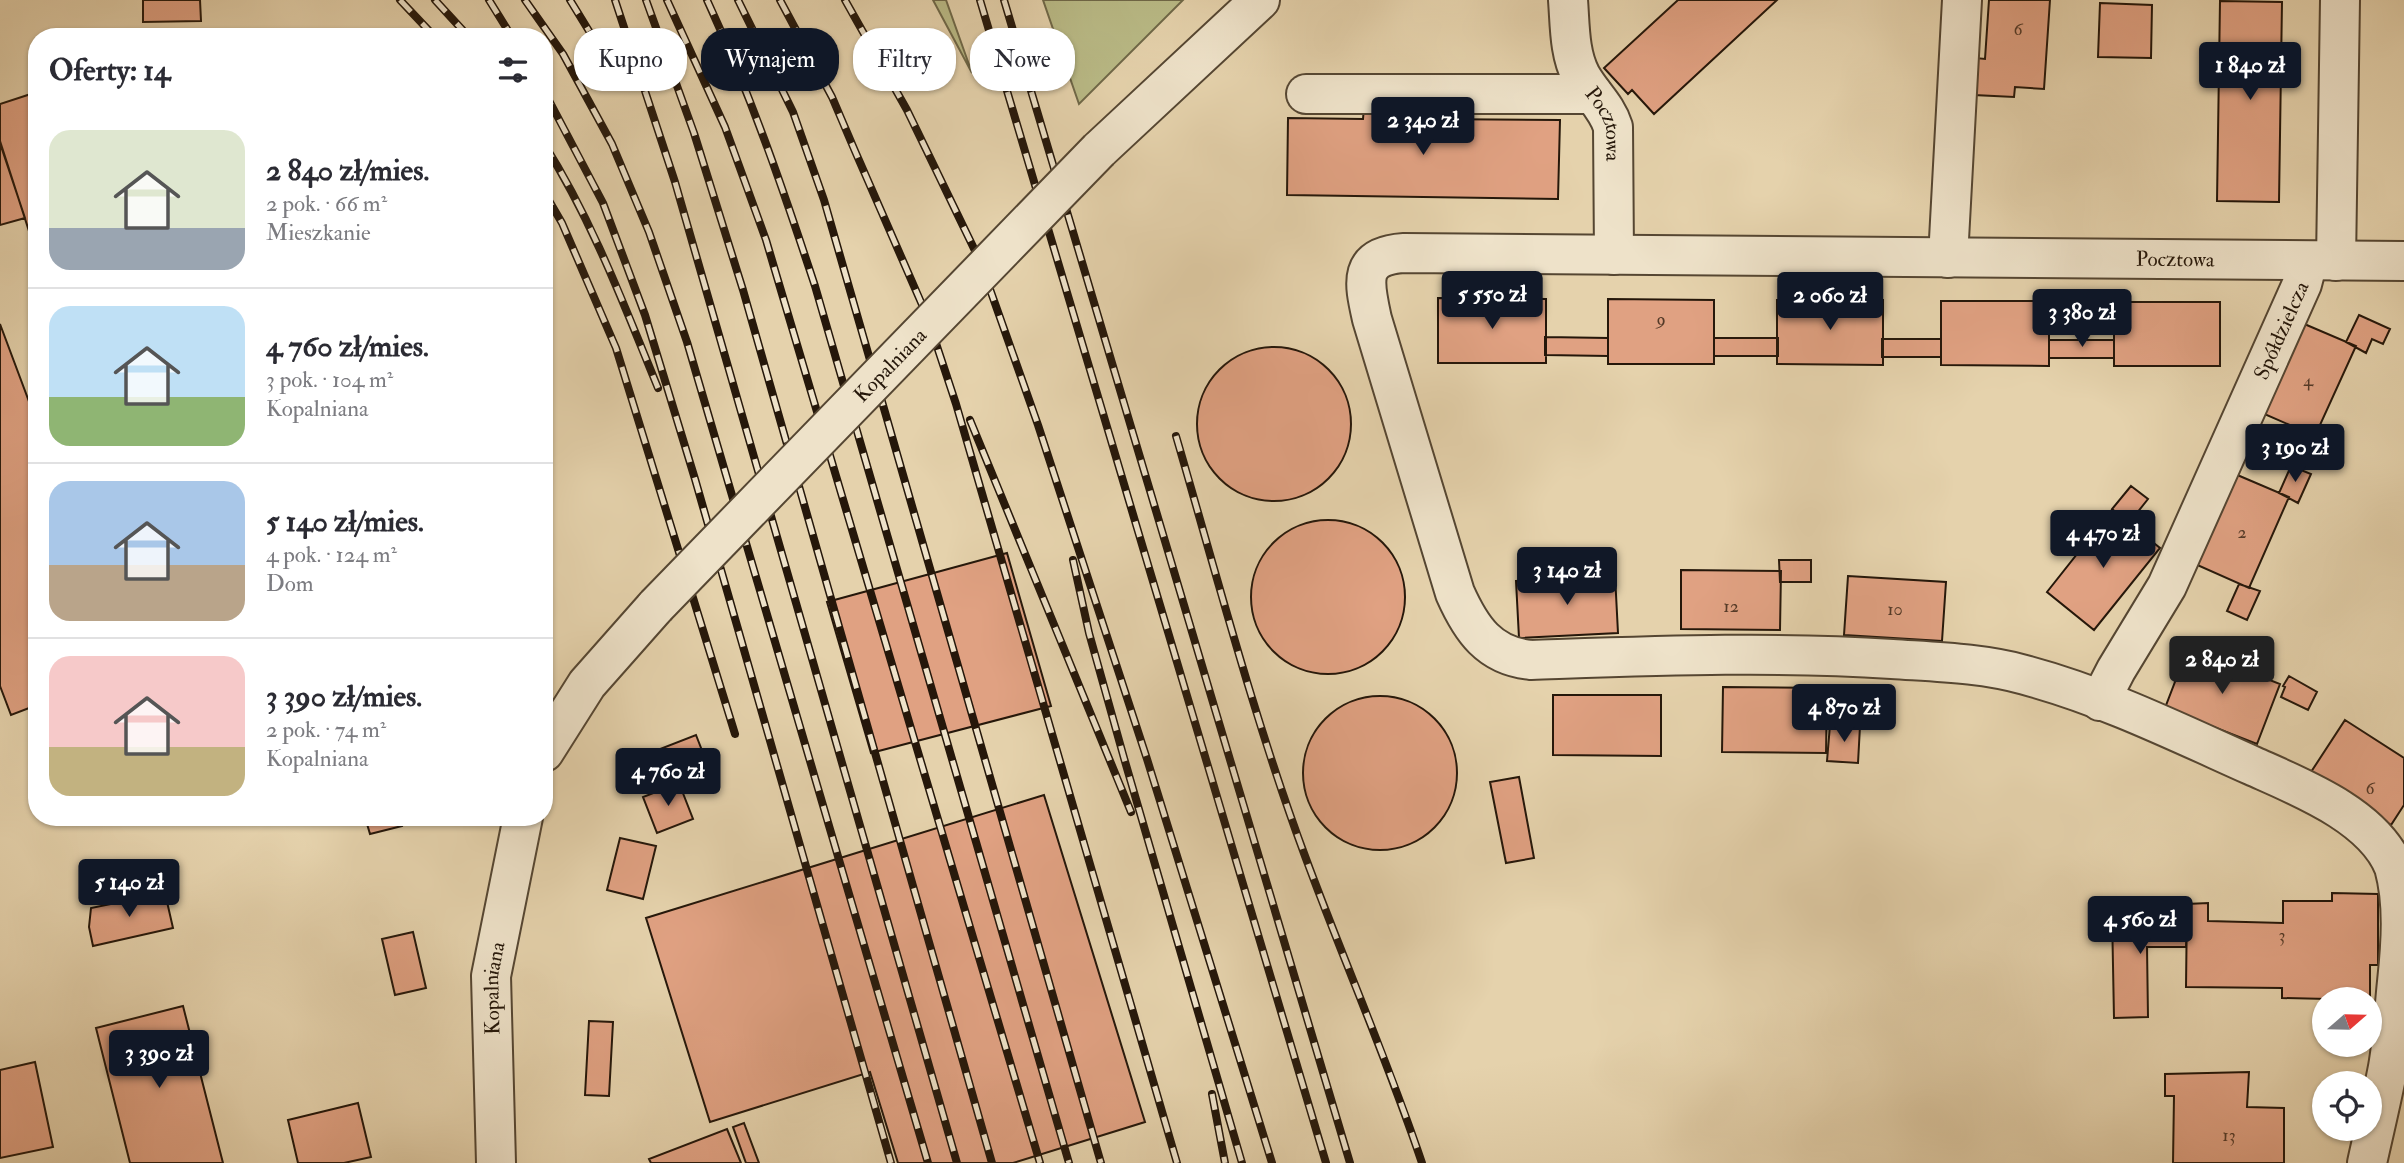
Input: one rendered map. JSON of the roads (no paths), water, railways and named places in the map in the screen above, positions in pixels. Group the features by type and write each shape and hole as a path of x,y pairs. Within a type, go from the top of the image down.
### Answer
{"street":[{"name":"Kopalniana","path":"553,738 587,684 656,606 1099,150 1260,0"},
{"name":"Pocztowa","path":"1568,0 1576,65 1613,127 1614,255"},
{"path":"1948,258 1962,0"},
{"name":"Spółdzielcza","path":"2100,701 2171,578 2302,284 2322,261 2340,0"},
{"path":"1306,94 1593,94"},
{"name":"Pocztowa","path":"2100,701 2024,675 1922,661 1769,654 1531,660 1501,653 1490,646 1469,620 1455,593 1372,319 1365,280 1367,271 1372,263 1392,254 1404,253 2404,261"},
{"path":"2100,701 2263,771 2325,802 2360,824 2377,840 2393,866 2400,892 2403,925 2391,1046 2367,1163"},
{"name":"Kopalniana","path":"496,1163 491,976 521,826"}],"railway":[{"path":"400,0 426,28"},
{"path":"435,0 461,28"},
{"path":"489,0 506,28"},
{"path":"525,0 545,28"},
{"path":"570,0 587,28"},
{"path":"615,0 675,182 957,1163"},
{"path":"646,0 694,133 743,290 992,1163"},
{"path":"667,0 725,127 766,240 1040,1163"},
{"path":"707,0 738,70 815,286 1069,1163"},
{"path":"738,0 793,112 824,200 1101,1163"},
{"path":"780,0 832,97 927,316 956,404 1177,1163"},
{"path":"845,0 907,110 980,261 1038,425 1147,759 1272,1163"},
{"path":"980,0 1326,1163"},
{"path":"1004,0 1350,1163"},
{"path":"553,40 612,144 649,232 687,342 928,1163"},
{"path":"553,108 603,203 645,315 695,479 891,1163"},
{"path":"553,159 592,233 658,388"},
{"path":"553,208 616,348 735,734"},
{"path":"970,420 1131,812"},
{"path":"1176,436 1286,804 1422,1163"},
{"path":"1073,560 1089,633 1124,758 1242,1163"},
{"path":"1212,1094 1225,1163"}]}
